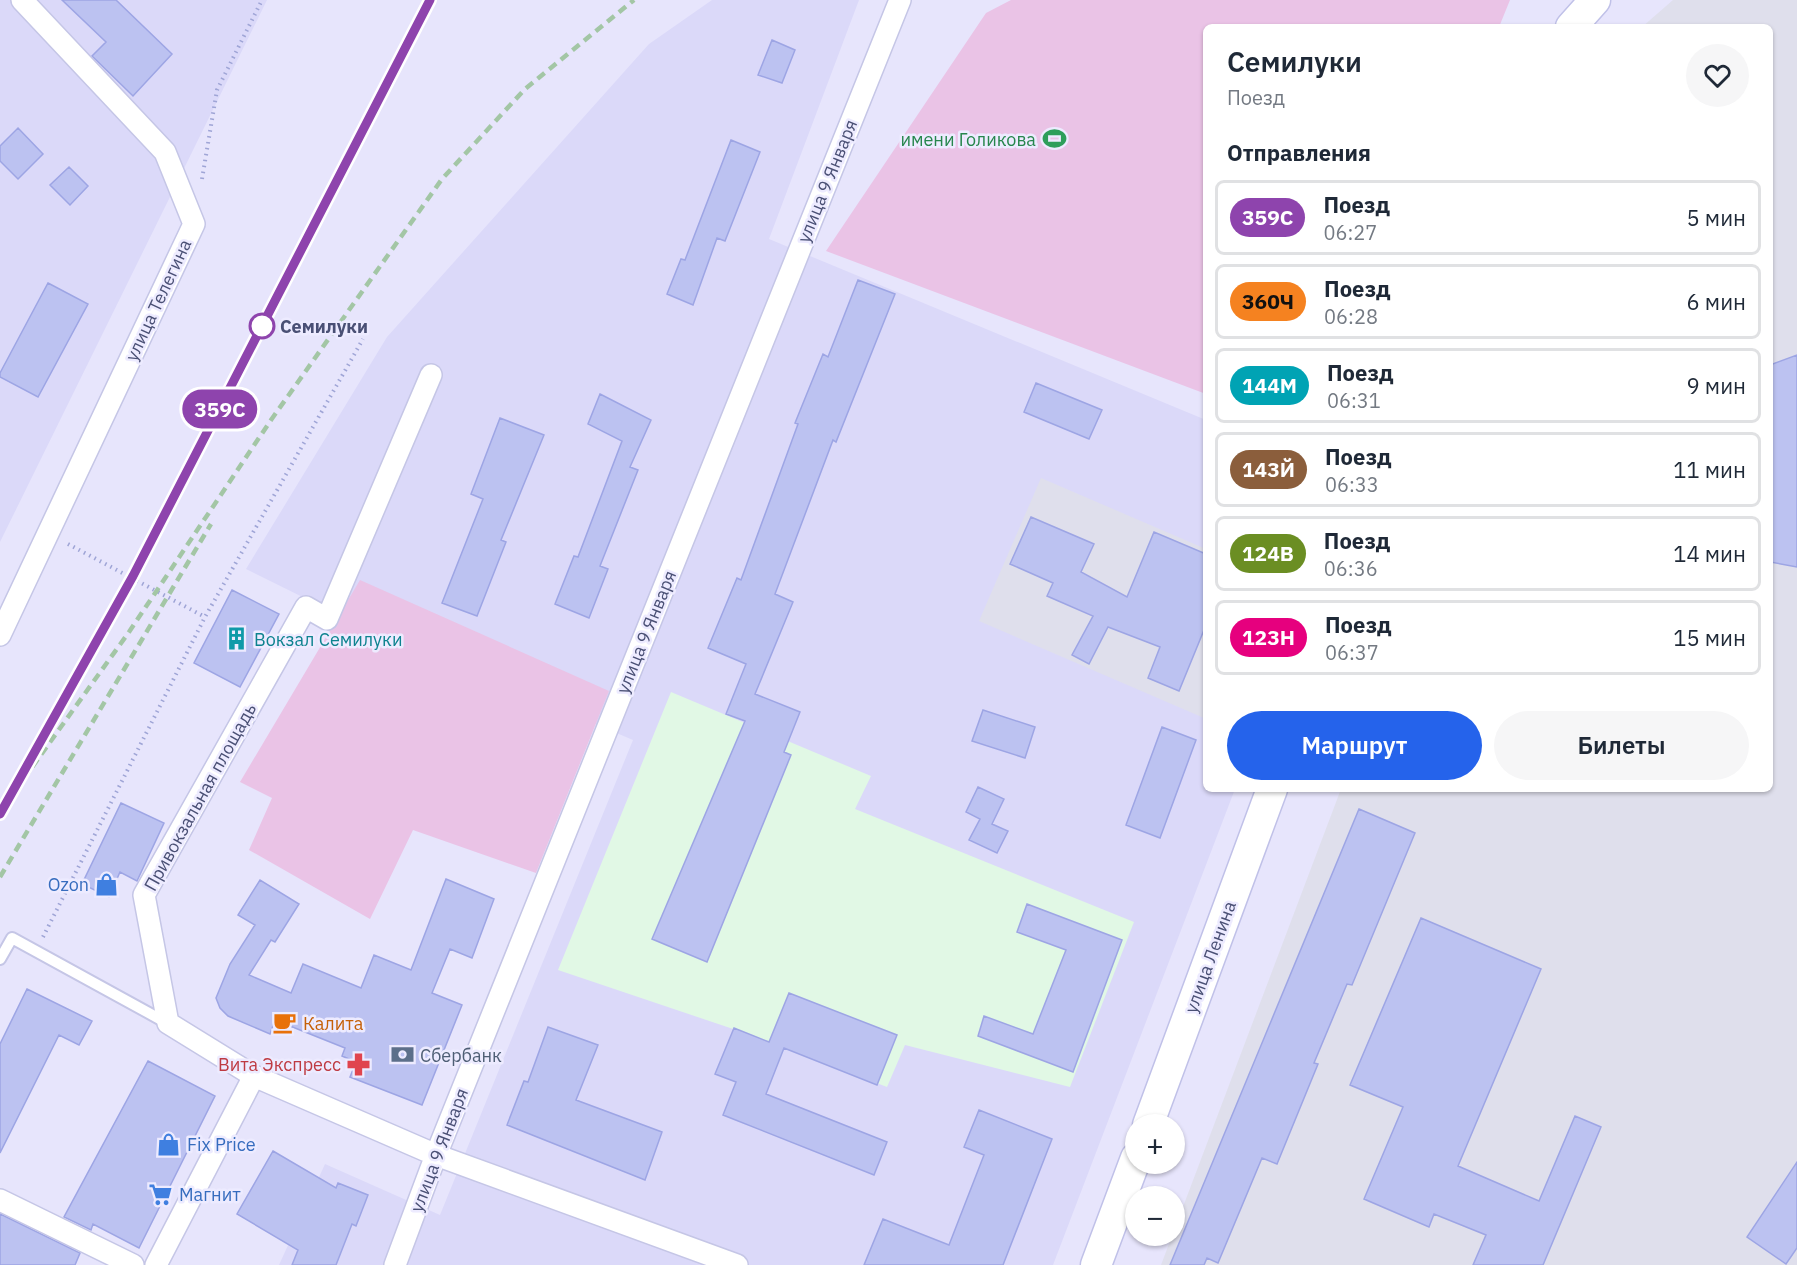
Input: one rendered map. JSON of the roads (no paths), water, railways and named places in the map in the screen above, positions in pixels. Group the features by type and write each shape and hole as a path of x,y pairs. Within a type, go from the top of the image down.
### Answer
{"street":[{"name":"улица Телегина","path":"0,635 194,224 165,152 22,0"},
{"name":"улица 9 Января","path":"395,1265 436,1155 900,0"},
{"path":"1573,24 1595,0"},
{"name":"Привокзальная площадь","path":"168,1023 144,895 306,607 327,618 431,375"},
{"name":"улица Ленина","path":"1152,1114 1271,792"},
{"path":"168,1023 254,1076 436,1155 737,1265"},
{"path":"156,1265 254,1076"},
{"path":"1096,1265 1130,1174"},
{"path":"0,1200 133,1265"}],"lane":[{"path":"0,959 12,938 168,1023"}],"railway":[{"path":"44,738 133,576 430,0"},
{"path":"15,791 129,632 271,420 442,179 525,89 634,0"},
{"path":"0,877 211,524"},
{"path":"0,814 19,783"}],"train":[{"name":"359С","path":"0,814 15,791 133,576 430,0"}],"place":[{"name":"имени Голикова","path":"1054,139"},
{"name":"Семилуки","path":"262,326"},
{"name":"Вокзал Семилуки","path":"236,639"},
{"name":"Ozon","path":"107,884"},
{"name":"Калита","path":"285,1023"},
{"name":"Сбербанк","path":"402,1055"},
{"name":"Вита Экспресс","path":"359,1064"},
{"name":"Fix Price","path":"169,1144"},
{"name":"Магнит","path":"161,1194"}]}
